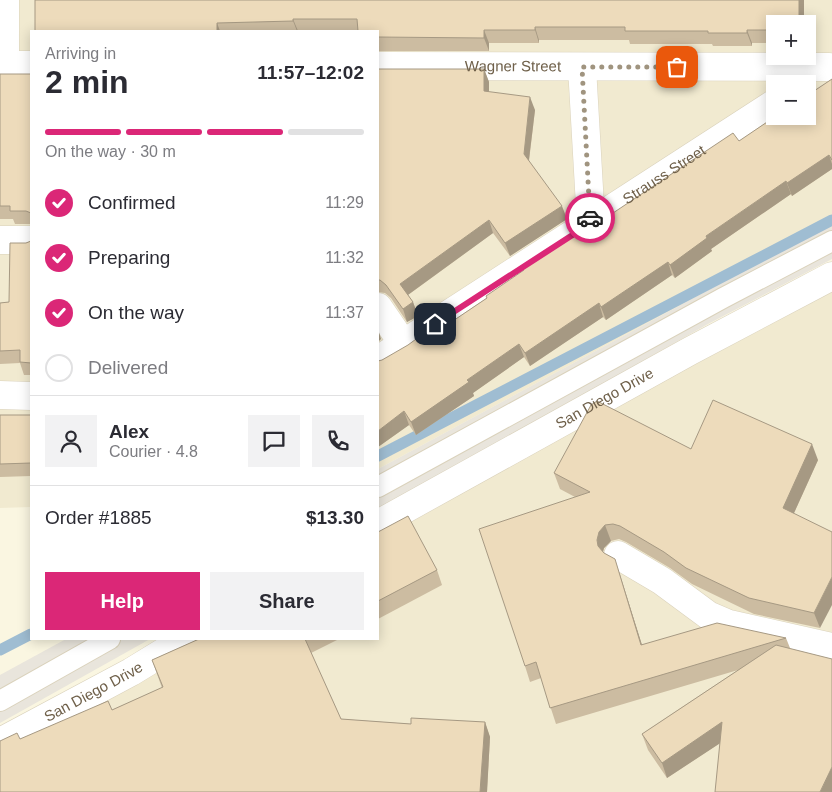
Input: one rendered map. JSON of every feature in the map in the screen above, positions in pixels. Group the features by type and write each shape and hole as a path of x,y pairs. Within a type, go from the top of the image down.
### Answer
{"street":[{"path":"5,0 2,65 30,65"},
{"name":"Wagner Street","path":"379,66 831,67"},
{"path":"582,67 591,223"},
{"path":"816,76 831,67"},
{"name":"Strauss Street","path":"379,359 766,109"},
{"path":"0,240 30,240"},
{"name":"San Diego Drive","path":"379,523 690,351 832,276"},
{"path":"379,308 404,345"},
{"path":"0,395 30,396"},
{"path":"618,555 662,581 708,615 729,624 832,647"},
{"name":"San Diego Drive","path":"0,742 131,672 183,640"}],"lane":[{"path":"379,486 715,302 832,241"},
{"path":"0,702 108,640"}],"shaded area":[{"path":"0,0 832,0 832,223 379,468 379,30 30,30 30,507 0,508"},
{"path":"832,223 832,259 708,324 379,510 379,468"},
{"path":"832,292 832,792 0,792 0,734 182,640 379,640 379,538 605,412"},
{"path":"64,640 148,640 0,723 0,675"}],"building":[{"path":"35,0 799,0 799,15 766,15 766,30 747,30 747,33 625,31 625,27 535,27 535,30 484,30 484,38 379,37 379,30 358,30 357,19 293,19 293,21 217,23 217,30 35,30"},
{"path":"379,69 484,69 484,91 530,97 524,154 562,206 505,243 489,220 400,284 413,302 403,309 386,285 380,280"},
{"path":"0,74 30,74 30,213 10,211 10,206 0,206"},
{"path":"832,79 832,160 829,155 787,183 786,181 706,236 707,238 670,265 668,262 601,307 599,303 525,353 519,344 467,380 469,382 411,422 404,411 379,430 379,361 408,345 431,328 435,333 487,298 486,296 523,269 591,225 592,227 733,133 739,141 766,123 766,125 816,125 816,90"},
{"path":"30,241 30,363 20,362 20,350 0,351 0,303 9,302 10,243"},
{"path":"713,400 812,444 783,508 832,532 832,577 814,613 749,598 686,568 664,552 620,526 613,524 605,525 599,532 598,546 604,553 615,559 641,645 717,623 786,638 550,708 536,662 525,666 479,529 590,492 554,473 591,405 597,401 691,449"},
{"path":"0,415 30,415 30,463 0,464"},
{"path":"408,516 437,570 379,600 379,531"},
{"path":"197,640 305,640 341,719 411,724 411,718 485,722 480,792 0,792 0,741 17,733 20,739 108,701 112,710 163,687 152,660"},
{"path":"776,645 832,659 832,767 820,792 715,792 722,722 662,763 642,734"}],"waterway":[{"path":"379,455 832,220"},
{"path":"0,650 30,635"}],"way so far":[{"path":"590,218 582,67 677,67"}],"route":[{"path":"435,324 591,223 590,218"}]}
